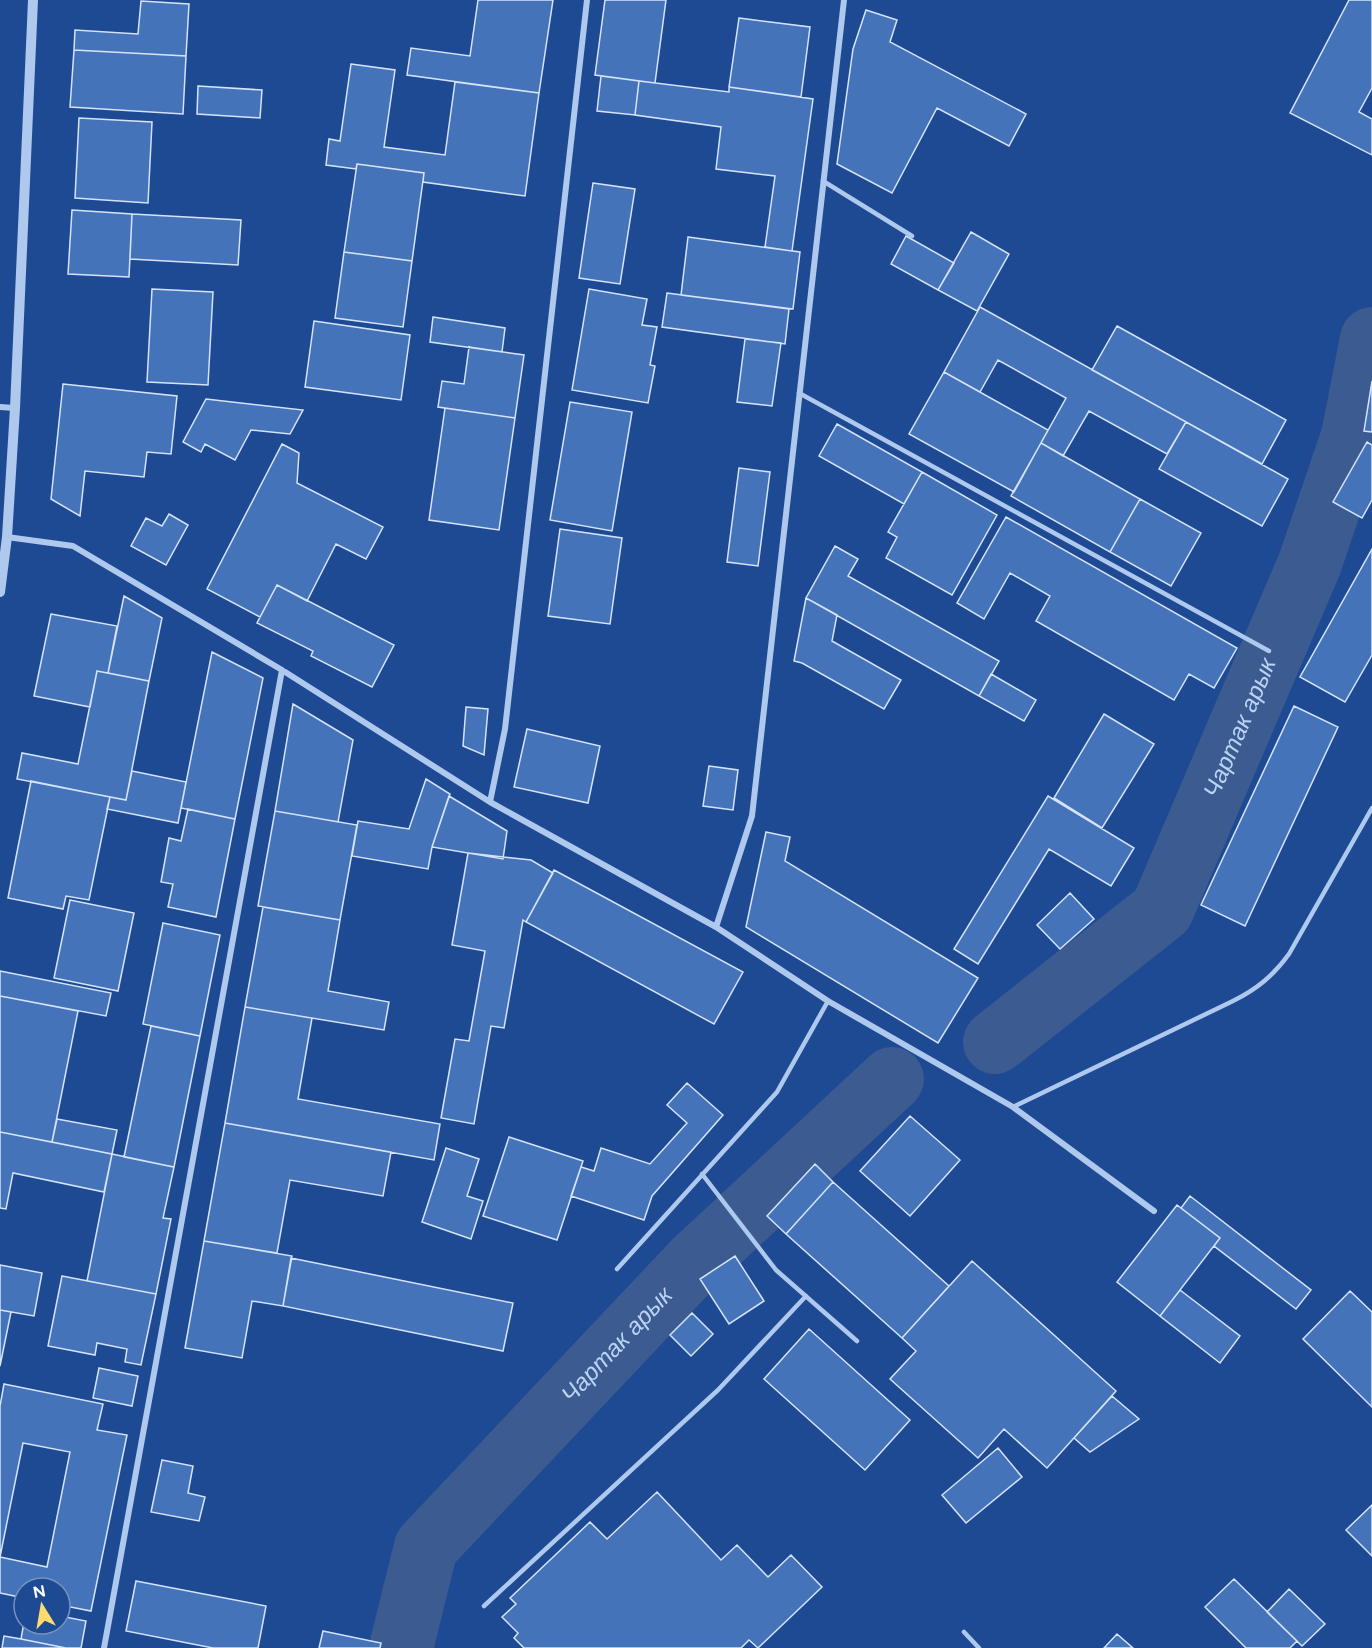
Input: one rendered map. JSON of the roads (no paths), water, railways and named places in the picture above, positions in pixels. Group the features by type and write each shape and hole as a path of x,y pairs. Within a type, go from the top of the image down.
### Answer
{"street":[{"path":"0,592 7,537 15,408 33,0"},
{"path":"490,802 505,729 587,0"},
{"path":"716,927 752,816 844,0"},
{"path":"0,407 15,408"},
{"path":"7,537 73,546 282,670 490,802 716,927 828,1000 1013,1107 1154,1211"},
{"path":"104,1648 282,670"}],"lane":[{"path":"823,182 912,236"},
{"path":"799,393 1269,651"},
{"path":"1013,1107 1257,989 1274,974 1289,954 1372,808"},
{"path":"617,1269 777,1092 828,1000"},
{"path":"702,1174 776,1270 857,1341"},
{"path":"484,1606 718,1390 806,1296"},
{"path":"964,1632 980,1648"}],"waterway":[{"name":"Чартак арык","path":"995,1042 1162,910 1310,563 1353,436 1372,339"},
{"name":"Чартак арык","path":"401,1648 426,1547 695,1262 892,1079"}]}
